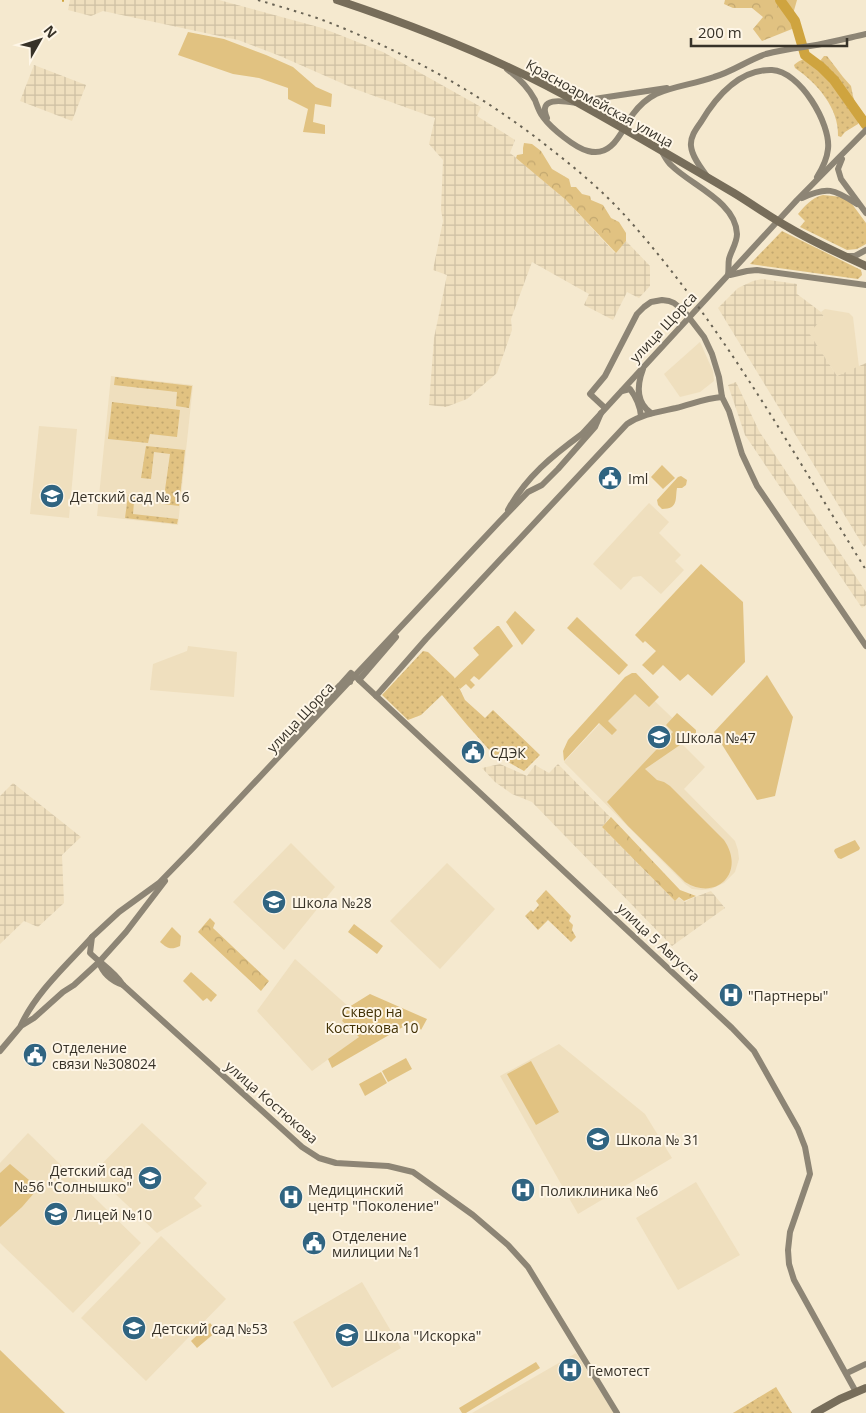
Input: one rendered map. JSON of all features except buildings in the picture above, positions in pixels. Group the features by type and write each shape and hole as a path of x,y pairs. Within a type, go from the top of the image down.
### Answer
{"main road":[{"name":"Красноармейская улица","path":"337,0 415,27 494,59 580,103 788,227 866,266"},
{"path":"563,94 594,99 678,86 724,74 765,55 866,34"},
{"path":"494,59 522,81 544,117 555,129 583,150 589,152 607,150 615,144 630,119 644,102 655,95 678,86"},
{"path":"708,178 699,166 691,147 691,141 697,128 716,100 729,87 748,76 772,70 786,74 799,85 818,110 826,129 828,149 826,158 818,175 807,190"},
{"path":"555,129 545,116 544,111 547,105 557,100 580,103"},
{"path":"807,190 866,130"},
{"path":"661,150 671,166 715,198 733,221 737,235 729,260 728,275 756,270 866,285"},
{"path":"847,150 838,169 841,179 864,210"},
{"name":"улица Щорса","path":"504,518 517,494 548,460 582,434 807,190"},
{"path":"797,200 818,191 828,190 838,193 864,210"},
{"path":"839,253 846,256 855,256 866,250"},
{"path":"603,410 590,394 605,376 638,314 647,304 662,300 674,303 691,319 704,337 712,354 719,377 722,397 729,411 742,454 757,486 866,646"},
{"path":"644,366 638,381 639,399 643,406 651,413"},
{"path":"622,391 630,389 640,406 641,416"},
{"path":"374,693 622,429 641,416 711,398 722,397"},
{"name":"улица Щорса","path":"21,1026 29,1009 92,936 119,912 159,882 176,865 355,679 528,492 542,485 558,469 595,427 603,410"},
{"path":"271,765 285,744 340,684 355,679"},
{"name":"улица 5 Августа","path":"355,679 374,693 732,1028 754,1051 798,1129 808,1159 810,1174 790,1232 789,1264 794,1280 856,1392"},
{"path":"0,1051 21,1026 34,1018 99,962 126,932 176,865"},
{"name":"улица Костюкова","path":"92,936 90,953 110,969 123,985 302,1147 319,1158 336,1163 388,1166 413,1172 473,1216 508,1245 528,1268 617,1413"},
{"path":"846,1373 866,1364"},
{"path":"815,1413 840,1399 866,1388"}],"shaded area":[{"path":"70,0 219,0 322,28 383,52 481,107 477,116 515,140 510,153 566,200 615,253 626,241 650,266 650,286 639,298 627,292 613,320 584,305 589,294 532,262 511,319 512,330 497,373 467,399 446,407 429,405 434,338 447,275 433,270 443,221 441,210 443,160 429,144 435,118 355,89 238,40 103,11 91,16 68,10"},
{"path":"34,65 86,85 72,121 20,101"},
{"path":"762,279 797,284 797,294 821,312 824,317 809,333 837,376 866,363 866,545 864,547 718,308 738,288"},
{"path":"825,309 849,313 853,317 859,367 837,376 808,332 824,317 821,312"},
{"path":"700,342 713,371 714,381 700,392 680,397 664,374"},
{"path":"111,376 193,385 178,525 97,516"},
{"path":"736,382 759,431 866,592 866,605 862,608 745,435 728,385"},
{"path":"39,426 77,429 69,518 30,514"},
{"path":"649,503 669,522 659,533 681,555 675,561 684,570 661,594 641,576 633,577 621,590 593,564"},
{"path":"188,646 237,652 234,697 150,690 153,664 187,651"},
{"path":"637,684 690,735 682,744 705,767 684,789 735,841 739,859 735,872 724,883 711,889 692,889 685,884 564,762"},
{"path":"500,764 527,776 535,765 549,773 558,764 610,817 602,827 675,901 679,898 685,902 711,891 725,908 672,946 532,802 512,794 495,782 482,768"},
{"path":"13,783 81,837 62,855 64,903 38,927 24,921 0,944 0,796"},
{"path":"291,843 335,887 284,950 233,902"},
{"path":"447,863 495,909 440,969 390,921"},
{"path":"295,959 349,1007 342,1021 359,1037 312,1071 257,1011"},
{"name":"Школа № 31","path":"559,1044 645,1114 672,1158 578,1214 500,1076"},
{"name":"Детский сад №56 \"Солнышко\"","path":"142,1123 207,1183 194,1198 202,1206 157,1233 93,1173"},
{"name":"Лицей №10","path":"28,1133 141,1243 73,1313 0,1243 0,1163"},
{"path":"696,1182 740,1255 678,1290 636,1218"},
{"path":"161,1236 226,1299 146,1381 81,1318"},
{"name":"Школа \"Искорка\"","path":"362,1282 401,1348 332,1388 293,1322"},
{"path":"576,1353 614,1413 472,1413"}],"green space":[{"path":"725,0 797,0 793,14 792,29 762,41 753,29 763,17 752,8 733,8 724,4"},
{"path":"188,32 224,39 266,55 293,67 316,87 332,94 331,107 315,104 313,122 325,125 325,134 303,132 308,109 288,99 288,88 259,78 233,74 178,55"},
{"path":"824,56 827,56 851,86 860,118 858,124 845,132 841,137 838,136 835,116 831,106 819,89 794,65 804,59 820,61"},
{"path":"524,143 532,144 541,151 552,169 569,179 571,187 576,187 582,194 590,196 591,200 603,205 611,218 619,222 626,233 626,241 616,253 566,200 516,158 517,155 523,154"},
{"path":"823,195 842,197 852,204 866,223 866,244 857,249 847,250 800,227 805,221 798,214 812,200"},
{"path":"782,231 861,270 862,275 858,279 750,264"},
{"path":"115,377 192,386 189,408 176,406 177,392 114,385"},
{"path":"112,402 180,410 177,437 150,434 148,443 108,439"},
{"path":"146,446 185,450 179,506 163,504 170,454 154,452 151,479 141,478"},
{"path":"662,465 675,478 663,489 651,477"},
{"path":"681,476 687,480 686,485 682,488 677,488 674,505 667,509 662,509 658,505 657,500"},
{"path":"128,495 145,496 145,503 134,502 133,514 178,519 177,524 125,518"},
{"path":"701,564 743,602 745,662 712,696 688,674 680,681 663,665 653,675 642,665 656,651 645,641 643,643 635,635"},
{"path":"515,611 535,630 522,645 506,622"},
{"path":"577,617 628,665 619,675 567,628"},
{"path":"499,626 513,646 479,680 474,676 470,680 475,685 471,689 466,684 460,689 453,680 479,655 473,648"},
{"path":"423,651 428,652 454,677 465,700 485,718 493,710 540,755 524,771 492,753 442,695 421,715 408,720 382,695"},
{"path":"636,673 659,697 649,707 635,694 608,721 617,730 612,735 599,723 564,761 563,751 568,740 625,677"},
{"path":"767,675 793,717 775,796 757,800 714,732"},
{"path":"677,713 696,730 696,734 645,769 657,780 670,786 724,840 730,852 732,863 730,873 725,881 717,886 708,888 697,887 685,882 628,826 607,802 673,732 666,725"},
{"path":"611,817 680,890 696,896 684,901 679,897 675,901 602,827"},
{"path":"855,840 860,848 859,850 841,859 838,858 834,851 835,849"},
{"path":"546,890 571,916 569,921 573,925 572,930 576,937 571,942 548,920 538,930 525,916 531,910 533,912 539,905 536,901"},
{"path":"210,918 215,923 213,928 269,981 261,991 198,932"},
{"path":"354,924 383,946 377,954 348,932"},
{"path":"172,927 181,936 180,946 172,948 160,942"},
{"path":"191,972 217,995 211,1002 207,998 203,1001 183,981"},
{"name":"Сквер на Костюкова 10","path":"370,994 427,1019 421,1030 415,1020 332,1068 328,1059 359,1037 342,1021 349,1007"},
{"path":"406,1058 412,1069 388,1082 382,1071"},
{"path":"531,1061 559,1112 536,1125 507,1074"},
{"path":"381,1072 387,1083 365,1096 359,1084"},
{"path":"10,1164 29,1180 35,1192 0,1227 0,1173"},
{"path":"210,1323 217,1331 197,1348 191,1341"},
{"path":"0,1350 65,1413 0,1413"},
{"path":"536,1362 540,1368 466,1413 462,1413 459,1408"},
{"path":"776,1387 792,1413 733,1413"}],"waterway":[{"path":"780,0 795,21 805,55 834,80 866,125"}],"railway":[{"path":"258,0 320,19 382,45 470,92 525,130 602,192 629,220 663,261 726,346 866,570"}],"place":[{"name":"Iml","path":"610,478"},
{"name":"Детский сад № 16","path":"52,496"},
{"name":"Школа №47","path":"659,737"},
{"name":"СДЭК","path":"473,752"},
{"name":"Школа №28","path":"274,902"},
{"name":"\"Партнеры\"","path":"731,995"},
{"name":"Отделение связи №308024","path":"35,1055"},
{"name":"Школа № 31","path":"598,1139"},
{"name":"Детский сад №56 \"Солнышко\"","path":"150,1178"},
{"name":"Поликлиника №6","path":"523,1190"},
{"name":"Медицинский центр \"Поколение\"","path":"291,1197"},
{"name":"Лицей №10","path":"56,1214"},
{"name":"Отделение милиции №1","path":"314,1243"},
{"name":"Детский сад №53","path":"134,1328"},
{"name":"Школа \"Искорка\"","path":"347,1335"},
{"name":"Гемотест","path":"570,1370"}]}
